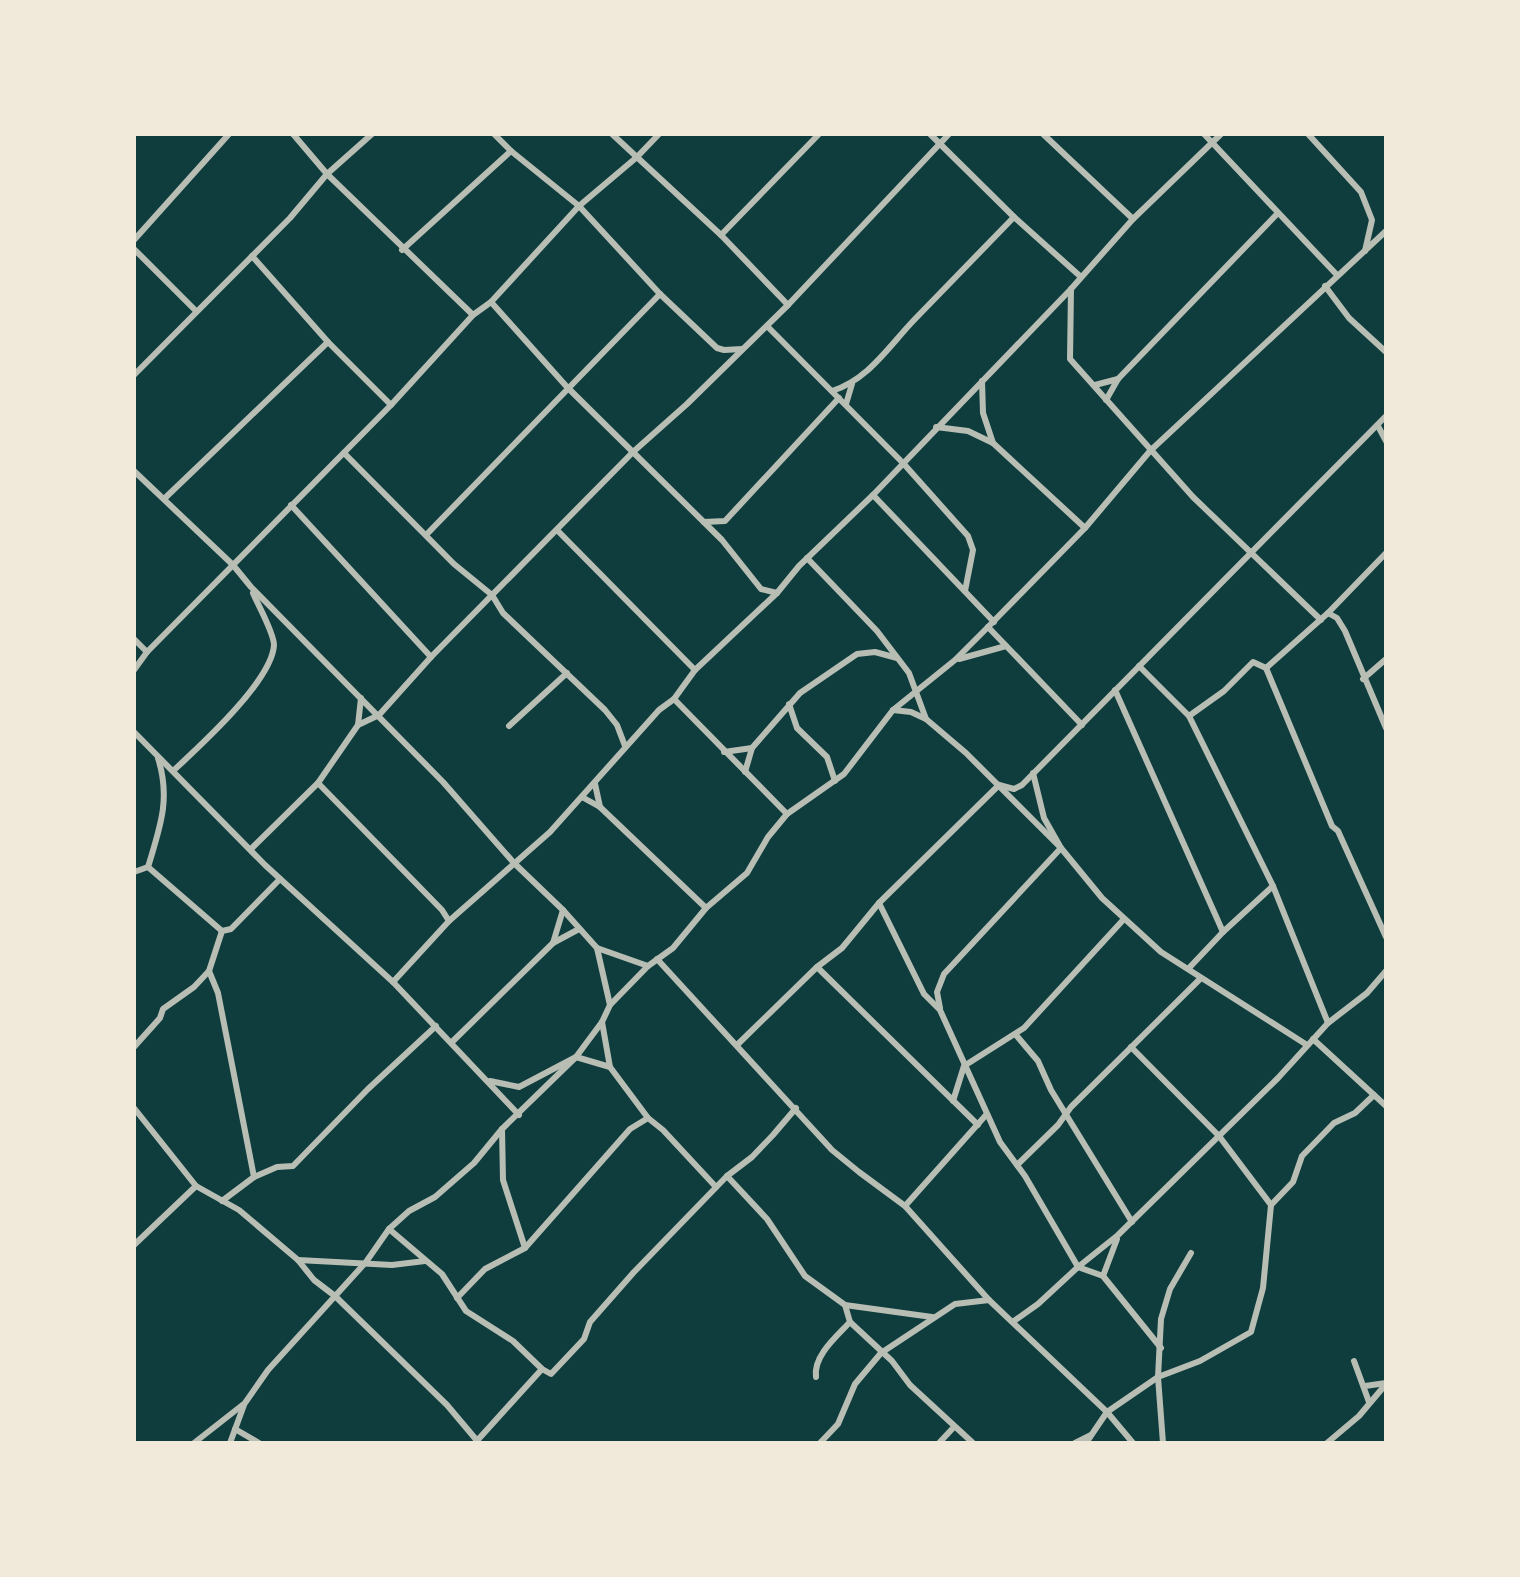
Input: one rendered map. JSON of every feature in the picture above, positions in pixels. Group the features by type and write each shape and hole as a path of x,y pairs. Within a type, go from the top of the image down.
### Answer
{"street":[{"path":"134,240 229,134"},
{"path":"293,134 327,174 402,250 473,315"},
{"path":"134,375 252,256 327,174 372,134"},
{"path":"494,134 579,206 660,294 717,348 742,349"},
{"path":"612,134 721,235 788,305"},
{"path":"134,670 147,652 391,405 473,315 491,302 579,206 659,134"},
{"path":"721,235 819,134"},
{"path":"930,134 1014,217 1081,277"},
{"path":"358,725 379,715 431,657 633,452 788,305 949,134"},
{"path":"1043,134 1133,219"},
{"path":"1204,134 1337,275"},
{"path":"393,982 449,921 550,832 625,746 659,710 674,699 695,670 777,593 807,558 873,495 1071,289 1133,219 1221,134"},
{"path":"1308,134 1361,192 1372,220 1365,251"},
{"path":"402,250 511,151"},
{"path":"1106,400 1118,379 1278,213"},
{"path":"832,391 852,384 885,354 902,332 1014,217"},
{"path":"230,1443 245,1403 268,1370 366,1262 389,1229 409,1211 435,1197 474,1163 502,1129 576,1057 602,1022 610,1005 648,966 673,948 706,908 747,873 768,837 787,814 835,781 861,754 893,710 955,660 991,625 1085,528 1150,451 1386,231"},
{"path":"134,249 196,311"},
{"path":"252,256 328,342 391,405"},
{"path":"1325,286 1349,318 1386,352"},
{"path":"1071,289 1070,359 1150,451 1251,555 1321,620"},
{"path":"427,534 660,294"},
{"path":"491,302 567,387 722,540 761,589 777,593"},
{"path":"767,326 903,463 972,543 965,591"},
{"path":"165,498 328,342"},
{"path":"134,359 142,366"},
{"path":"1095,385 1105,385 1118,379"},
{"path":"982,381 983,413 993,443"},
{"path":"846,404 852,384"},
{"path":"722,540 725,521 839,398"},
{"path":"999,785 1014,789 1033,773 1386,416"},
{"path":"1378,426 1386,441"},
{"path":"936,427 968,431 993,443 1085,528"},
{"path":"344,453 454,564 492,595 503,613 605,710 617,725 625,746"},
{"path":"134,471 233,565 251,587 379,715 514,863 597,948 648,966"},
{"path":"873,495 965,591 1006,646 1082,725"},
{"path":"291,505 431,657"},
{"path":"704,522 725,521"},
{"path":"557,530 695,670"},
{"path":"1266,668 1321,620 1386,553"},
{"path":"807,558 877,631 909,673 918,690 926,719"},
{"path":"173,771 229,717 269,665 274,643 251,587"},
{"path":"1328,613 1337,618 1345,631 1386,728"},
{"path":"134,639 147,652"},
{"path":"955,660 1006,646"},
{"path":"745,772 752,748 789,704 857,654 875,652 897,658"},
{"path":"1363,679 1386,659"},
{"path":"1189,716 1224,691 1253,662 1266,668 1332,826 1338,831 1386,937"},
{"path":"1357,664 1377,665"},
{"path":"1139,666 1189,716 1273,886 1328,1023"},
{"path":"509,726 567,673"},
{"path":"1115,690 1223,932"},
{"path":"251,849 318,783 358,725 361,698"},
{"path":"674,699 787,814"},
{"path":"789,704 802,735 827,757 835,781"},
{"path":"893,710 911,712 926,719 999,785 1061,848 1102,898 1161,952 1307,1045"},
{"path":"779,718 794,722"},
{"path":"134,732 280,879 393,982 519,1115"},
{"path":"724,752 752,748"},
{"path":"148,867 162,818 165,781 157,754"},
{"path":"1033,773 1044,818 1061,848"},
{"path":"318,783 442,910 449,921"},
{"path":"595,783 600,807"},
{"path":"737,1045 817,967 842,948 879,903 999,785"},
{"path":"582,797 600,807 706,908"},
{"path":"1061,848 944,974 937,992 940,1010 1000,1142 1078,1267 1103,1276 1161,1348"},
{"path":"134,872 148,867"},
{"path":"148,867 222,931"},
{"path":"222,931 231,929 280,879"},
{"path":"1189,968 1273,886"},
{"path":"879,903 924,994 940,1010"},
{"path":"553,943 563,910"},
{"path":"953,1101 964,1066 1016,1035 1124,919"},
{"path":"452,1042 553,943 579,929"},
{"path":"134,1047 160,1018 163,1009 194,987 209,971 222,931"},
{"path":"597,948 610,1005"},
{"path":"657,959 832,1150 905,1206 989,1300 1107,1412 1133,1443"},
{"path":"817,967 978,1125"},
{"path":"209,971 218,993 254,1177"},
{"path":"1014,1321 1038,1304 1132,1222 1278,1078 1328,1023 1367,993 1386,971"},
{"path":"1017,1165 1201,978"},
{"path":"924,994 937,992"},
{"path":"602,1022 610,1067 648,1118 716,1187"},
{"path":"222,1201 254,1177 277,1167 293,1166 368,1089 436,1026"},
{"path":"1016,1035 1038,1061 1051,1090 1132,1222"},
{"path":"1313,1039 1386,1106"},
{"path":"1131,1047 1219,1136 1271,1205"},
{"path":"487,1080 519,1087 576,1057 610,1067"},
{"path":"1086,1443 1107,1412 1158,1377 1200,1361 1251,1332 1263,1288 1271,1205 1293,1182 1302,1156 1334,1123 1355,1113 1374,1095"},
{"path":"134,1108 196,1186 239,1210 298,1260 314,1280 335,1296 447,1405 477,1442 542,1369"},
{"path":"389,1229 442,1274 466,1311 513,1341 551,1374 584,1339 590,1322 716,1187 752,1157 796,1108"},
{"path":"905,1206 986,1115"},
{"path":"457,1298 485,1269 525,1248 630,1129 648,1118"},
{"path":"502,1129 503,1180 525,1248"},
{"path":"727,1176 767,1219 805,1276 845,1305 932,1317"},
{"path":"134,1245 196,1186"},
{"path":"1103,1276 1118,1235"},
{"path":"1163,1443 1158,1377 1163,1304 1191,1253"},
{"path":"298,1260 392,1265 425,1261"},
{"path":"820,1443 838,1424 855,1384 881,1353 955,1304 989,1300"},
{"path":"845,1305 850,1322 892,1361 910,1385 973,1443"},
{"path":"816,1377 815,1368 822,1355 850,1322"},
{"path":"1354,1361 1369,1402"},
{"path":"1365,1386 1386,1383"},
{"path":"1327,1443 1359,1416 1386,1383"},
{"path":"194,1443 245,1403"},
{"path":"939,1443 954,1427"},
{"path":"235,1429 259,1443"},
{"path":"1075,1443 1091,1435"}]}
